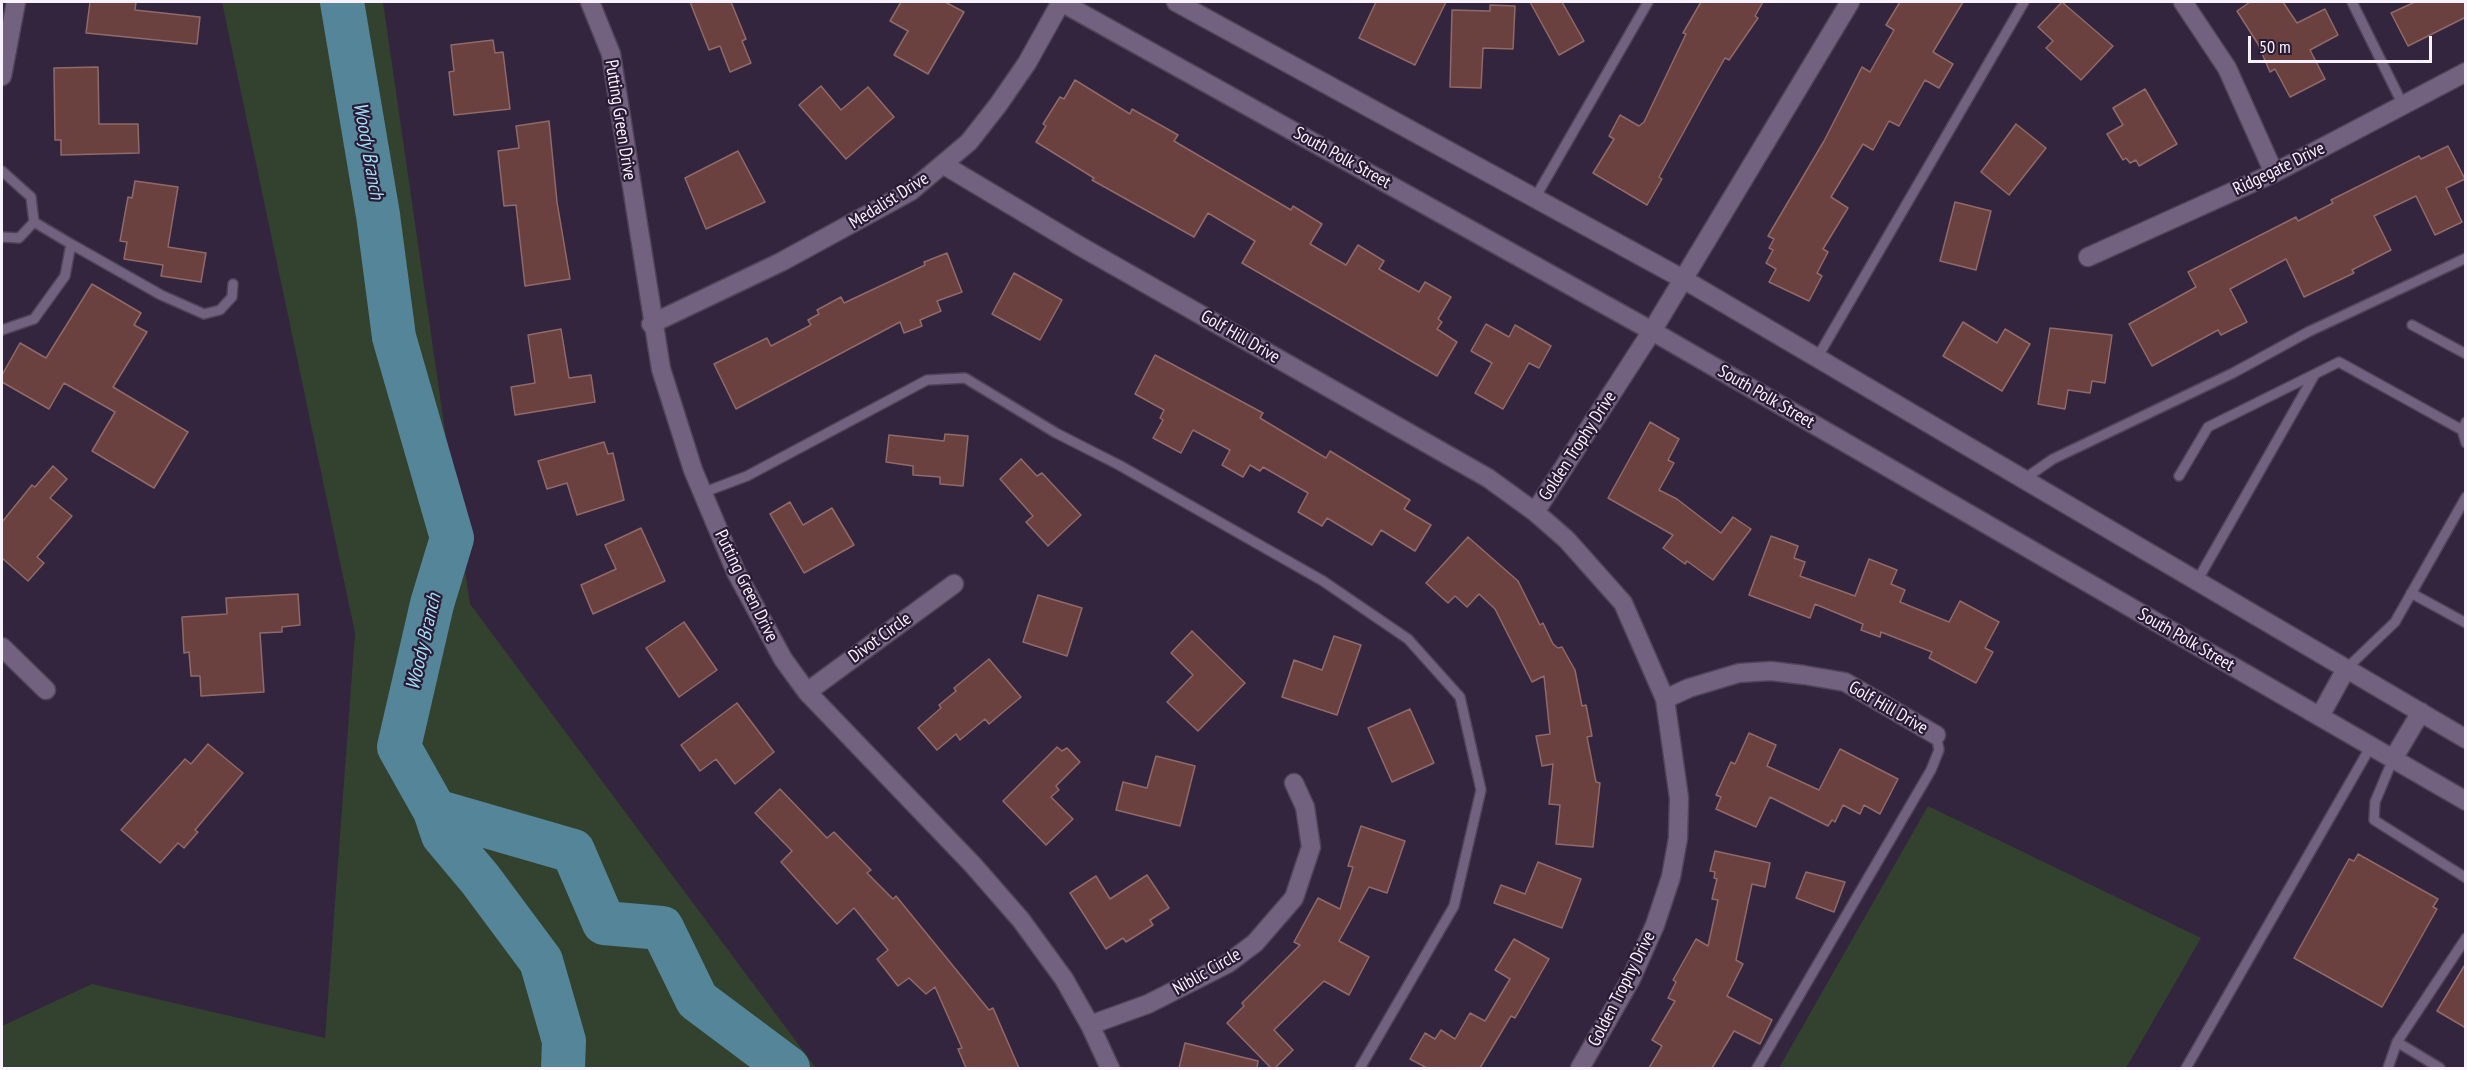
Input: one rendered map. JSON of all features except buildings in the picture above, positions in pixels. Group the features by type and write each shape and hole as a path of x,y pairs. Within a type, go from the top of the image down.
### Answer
{"street":[{"path":"2,76 16,2"},
{"name":"Putting Green Drive","path":"590,2 611,54 651,324 661,369 702,493 736,572 783,659 807,692 974,865 1021,920 1064,979 1090,1025 1110,1068"},
{"name":"Medalist Drive","path":"651,324 781,262 873,214 911,191 969,142 1027,63 1061,2"},
{"name":"South Polk Street","path":"1061,2 1652,332 2466,801"},
{"path":"1176,2 1683,279 2466,739"},
{"name":"Golden Trophy Drive","path":"1580,1068 1631,979 1655,925 1671,878 1678,838 1679,798 1665,699 1623,603 1595,570 1535,512 1652,332 1850,2"},
{"path":"2183,2 2227,68 2274,173"},
{"name":"Ridgegate Drive","path":"2088,257 2274,173 2466,72"},
{"name":"Golf Hill Drive","path":"944,165 1078,245 1488,478 1535,512"},
{"name":"Divot Circle","path":"807,692 954,584"},
{"path":"2,647 46,690"},
{"path":"2320,716 2346,669"},
{"name":"Golf Hill Drive","path":"1665,699 1689,688 1739,673 1771,671 1845,682 1936,735"},
{"path":"2393,759 2421,712"},
{"name":"Niblic Circle","path":"1090,1025 1148,1004 1227,964 1255,943 1294,898 1311,847 1305,807 1294,783"}],"lane":[{"path":"1535,198 1648,2"},
{"path":"1817,358 2024,2"},
{"path":"2352,2 2403,105"},
{"path":"2,171 31,197 34,222 19,238 2,237"},
{"path":"34,222 161,295 204,314 220,310 232,297 233,284"},
{"path":"2,330 34,319 65,276 71,244"},
{"path":"2024,479 2053,459 2233,373 2308,332 2466,258"},
{"path":"2412,325 2466,354"},
{"path":"2179,476 2208,426 2339,362 2464,426 2466,442"},
{"path":"2197,581 2314,374"},
{"path":"702,493 747,476 927,380 965,378 1056,433 1119,465 1323,581 1407,639 1460,697 1481,790 1454,906 1360,1068"},
{"path":"2346,669 2395,622 2466,497"},
{"path":"2411,593 2466,623"},
{"path":"1757,1068 1931,770 1939,750 1936,735"},
{"path":"2186,1068 2371,746"},
{"path":"2393,759 2375,802 2374,820 2466,878"},
{"path":"2388,1068 2397,1042 2466,938"},
{"path":"2397,1042 2440,1068"}],"green space":[{"path":"222,2 383,2 470,604 816,1068 2,1068 2,1026 92,984 325,1038 355,633"},
{"path":"1928,806 2201,938 2126,1068 1779,1068"}],"waterway":[{"name":"Woody Branch","path":"342,2 378,215 394,337 452,538 432,604 399,747 435,811 443,835 480,879 541,961 564,1041 563,1068"},
{"name":"Woody Branch","path":"435,811 573,851 604,923 662,928 697,1000 788,1068"}]}
